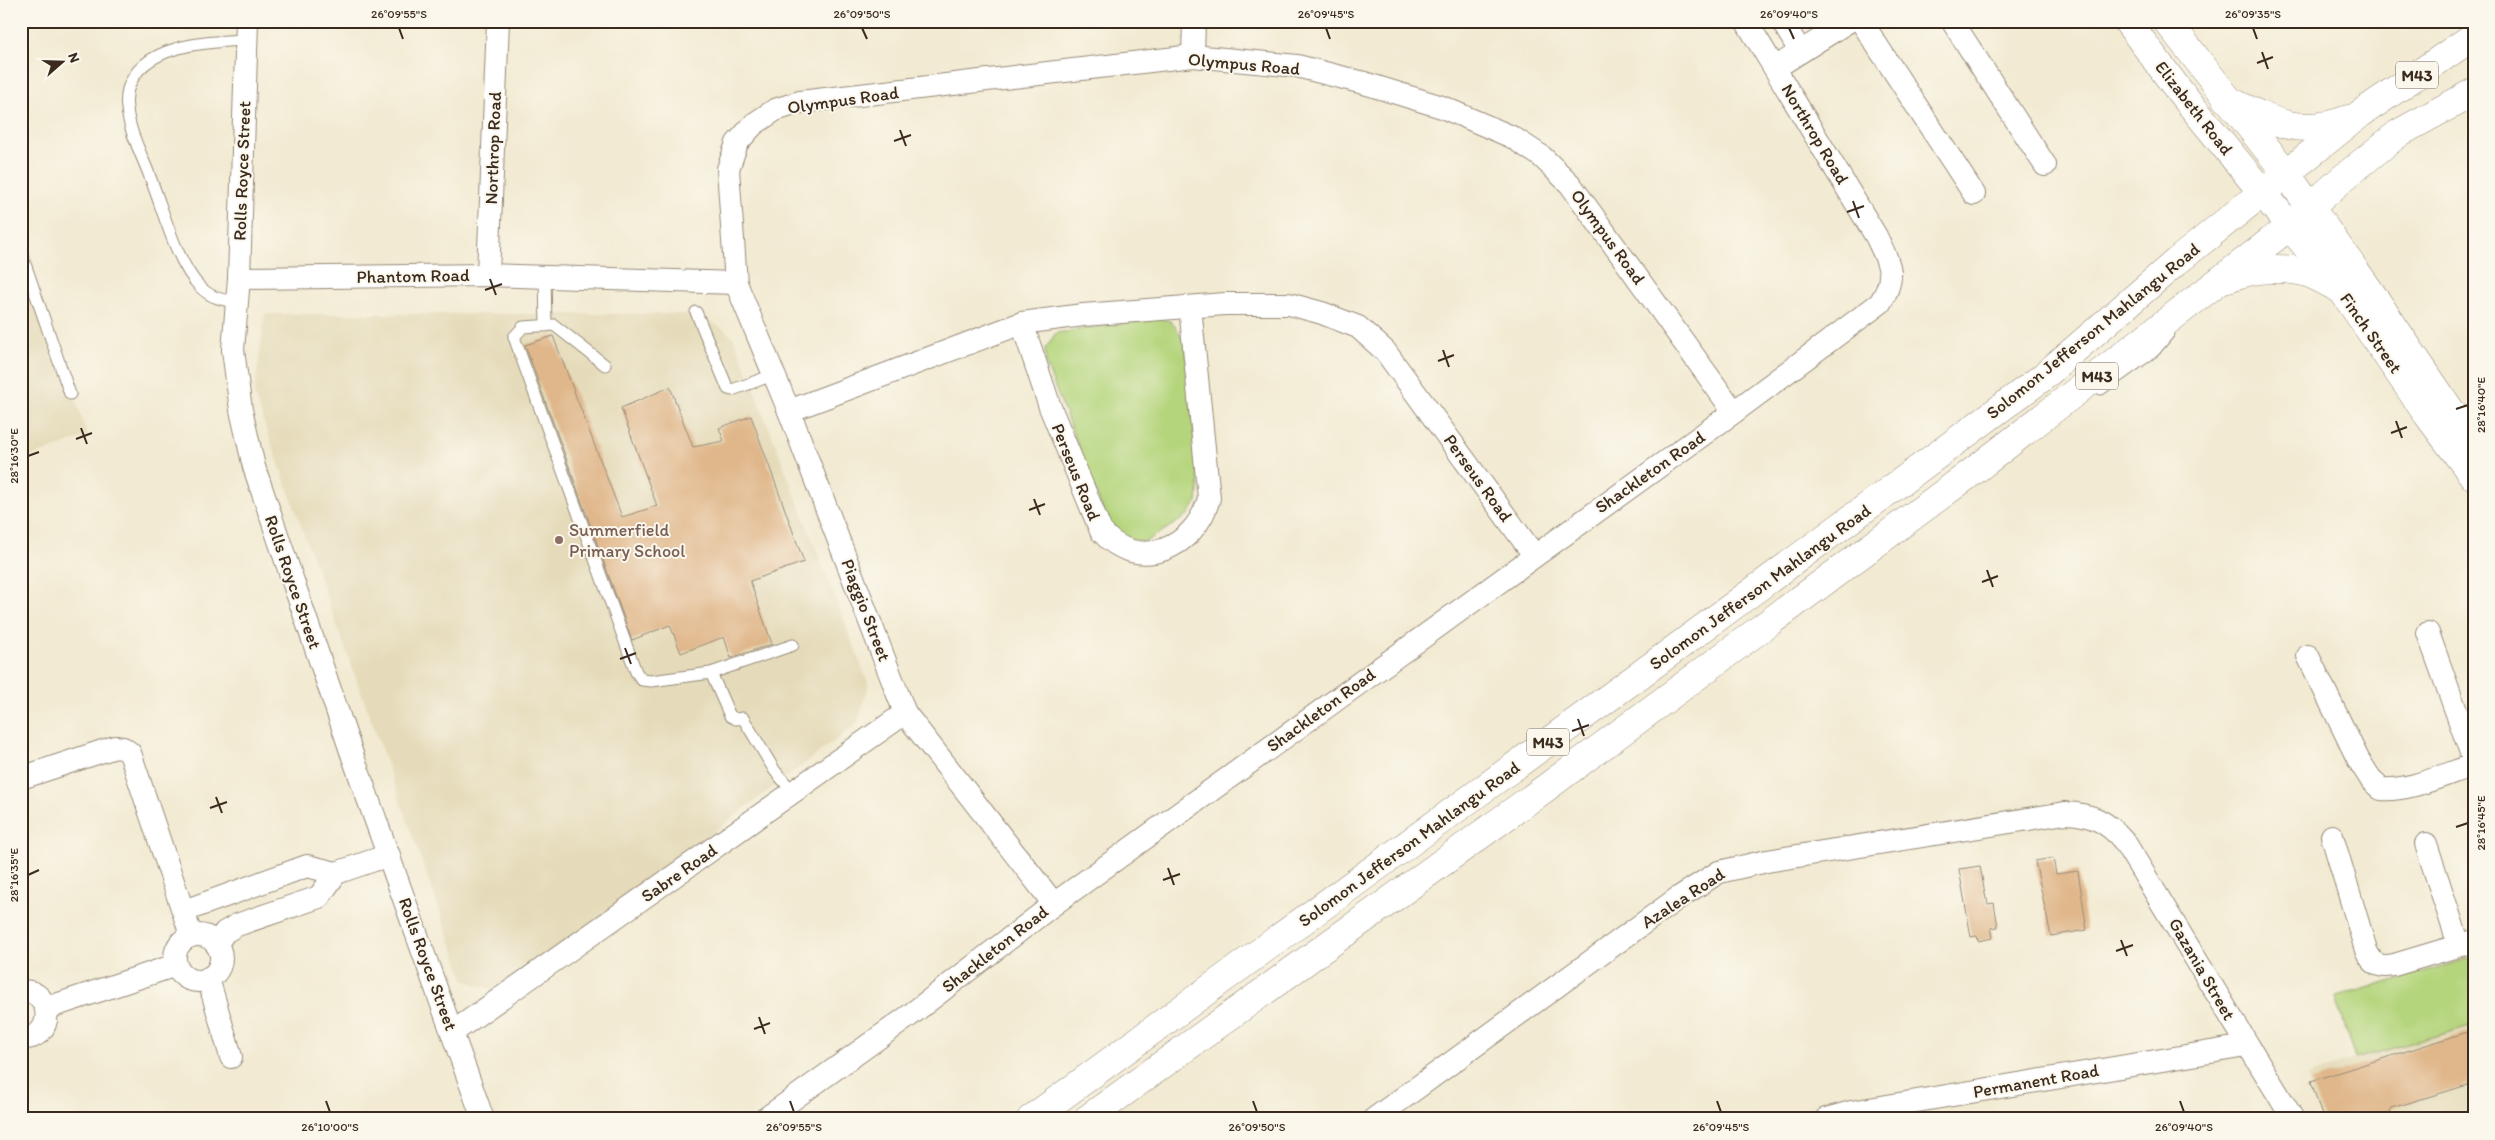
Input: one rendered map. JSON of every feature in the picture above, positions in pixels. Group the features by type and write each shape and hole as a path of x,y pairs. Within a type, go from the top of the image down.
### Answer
{"main road":[{"name":"Elizabeth Road","path":"2127,21 2183,95 2264,193"},
{"name":"Elizabeth Road","path":"2167,21 2226,99 2286,173"},
{"name":"Solomon Jefferson Mahlangu Road","path":"1031,1119 1626,685 2043,377 2176,262 2360,114 2474,36"},
{"name":"Solomon Jefferson Mahlangu Road","path":"1087,1119 1547,787 2005,447 2290,226 2309,207 2399,133 2474,92"},
{"path":"2226,99 2269,120 2304,129 2332,125 2360,114"},
{"name":"Finch Street","path":"2286,173 2474,444"},
{"name":"Finch Street","path":"2264,193 2342,290 2427,414 2474,477"},
{"path":"2210,289 2238,274 2276,268 2309,274 2342,290"},
{"path":"2434,385 2447,391 2474,422"}],"street":[{"name":"Northrop Road","path":"488,275 498,21"},
{"path":"1193,56 1194,21"},
{"name":"Northrop Road","path":"1746,21 1882,250 1891,272 1890,288 1880,303"},
{"path":"1782,21 1800,51"},
{"path":"1775,68 1849,21"},
{"path":"1861,21 1974,194"},
{"path":"1952,21 2045,165"},
{"name":"Rolls Royce Street","path":"247,30 238,303 233,350 241,410 254,467 483,1119"},
{"name":"Olympus Road","path":"736,283 728,169 737,143 754,124 776,110 800,102 1193,56 1297,66 1364,83 1442,107 1512,137 1541,156 1570,184 1734,412"},
{"name":"Phantom Road","path":"239,278 488,275 736,283"},
{"name":"Piaggio Street","path":"736,283 789,411 905,713 1054,904"},
{"name":"Shackleton Road","path":"764,1119 909,1016 1054,904 1734,412 1880,303"},
{"name":"Perseus Road","path":"789,411 1022,323 1083,315 1225,304 1289,304 1322,313 1358,327 1385,351 1534,555"},
{"name":"Perseus Road","path":"1022,323 1050,407 1101,531 1110,541 1127,551 1146,553 1171,546 1182,538 1204,515 1209,498 1190,307"},
{"path":"2428,633 2474,761"},
{"path":"2308,656 2358,759 2372,781 2381,789 2390,790 2410,785 2474,765"},
{"name":"Sabre Road","path":"453,1032 905,713"},
{"path":"21,778 116,747 123,748 130,753 191,936"},
{"name":"Azalea Road","path":"1374,1119 1678,898 1719,872 1767,861 2065,813 2090,815 2107,824"},
{"name":"Gazania Street","path":"2107,824 2124,841 2138,861 2246,1046 2293,1119"},
{"path":"2332,836 2370,960 2376,965 2385,967 2466,943 2426,844"},
{"path":"184,911 308,866 329,876 389,855"},
{"path":"216,944 225,932 237,925 319,897 329,876"},
{"path":"191,936 205,936 216,944 221,959 219,967 208,978 200,981 185,977 176,965 174,958 179,944 191,936"},
{"path":"47,1008 176,965"},
{"path":"208,978 232,1057"},
{"path":"21,991 38,996 47,1008 48,1016 42,1031 35,1036 21,1038"},
{"name":"Permanent Road","path":"1826,1119 1851,1112 2246,1046"}],"lane":[{"path":"238,303 216,299 200,286 182,259 133,132 127,108 128,89 139,72 155,58 177,48 247,30"},
{"path":"21,252 70,394"},
{"path":"545,277 546,326"},
{"path":"2089,398 2154,352 2210,289"},
{"path":"696,312 728,389 732,390 773,375"},
{"path":"605,365 554,326 523,327 514,337 636,672 642,680 651,681 711,673 794,645"},
{"path":"2005,447 2073,409"},
{"path":"711,673 730,716 736,720 743,718 775,771 793,792"}],"shaded area":[{"path":"21,245 88,436 21,460"},
{"name":"Summerfield Primary School","path":"265,314 679,314 701,317 722,328 734,338 869,685 857,724 501,992 465,981 254,395"},
{"path":"2474,1025 2474,1119 2319,1119 2307,1076 2355,1059"}],"green space":[{"path":"1160,318 1172,322 1185,342 1199,486 1197,502 1187,516 1145,542 1125,539 1113,527 1104,513 1046,364 1045,349 1056,333"},
{"path":"2474,957 2474,1025 2355,1059 2336,997"}],"building":[{"path":"553,336 622,517 657,506 621,408 670,387 693,447 724,441 719,428 751,416 804,562 750,581 772,644 731,658 724,637 681,653 670,625 632,640 525,345"},
{"path":"2053,858 2056,874 2078,871 2087,930 2051,936 2035,861"},
{"path":"1980,866 1986,899 1988,904 1994,903 1998,927 1991,928 1993,938 1978,941 1977,936 1971,937 1959,869"},
{"path":"2474,1030 2474,1083 2392,1108 2386,1119 2323,1119 2311,1081"}],"place":[{"name":"Summerfield Primary School","path":"559,540"}]}
